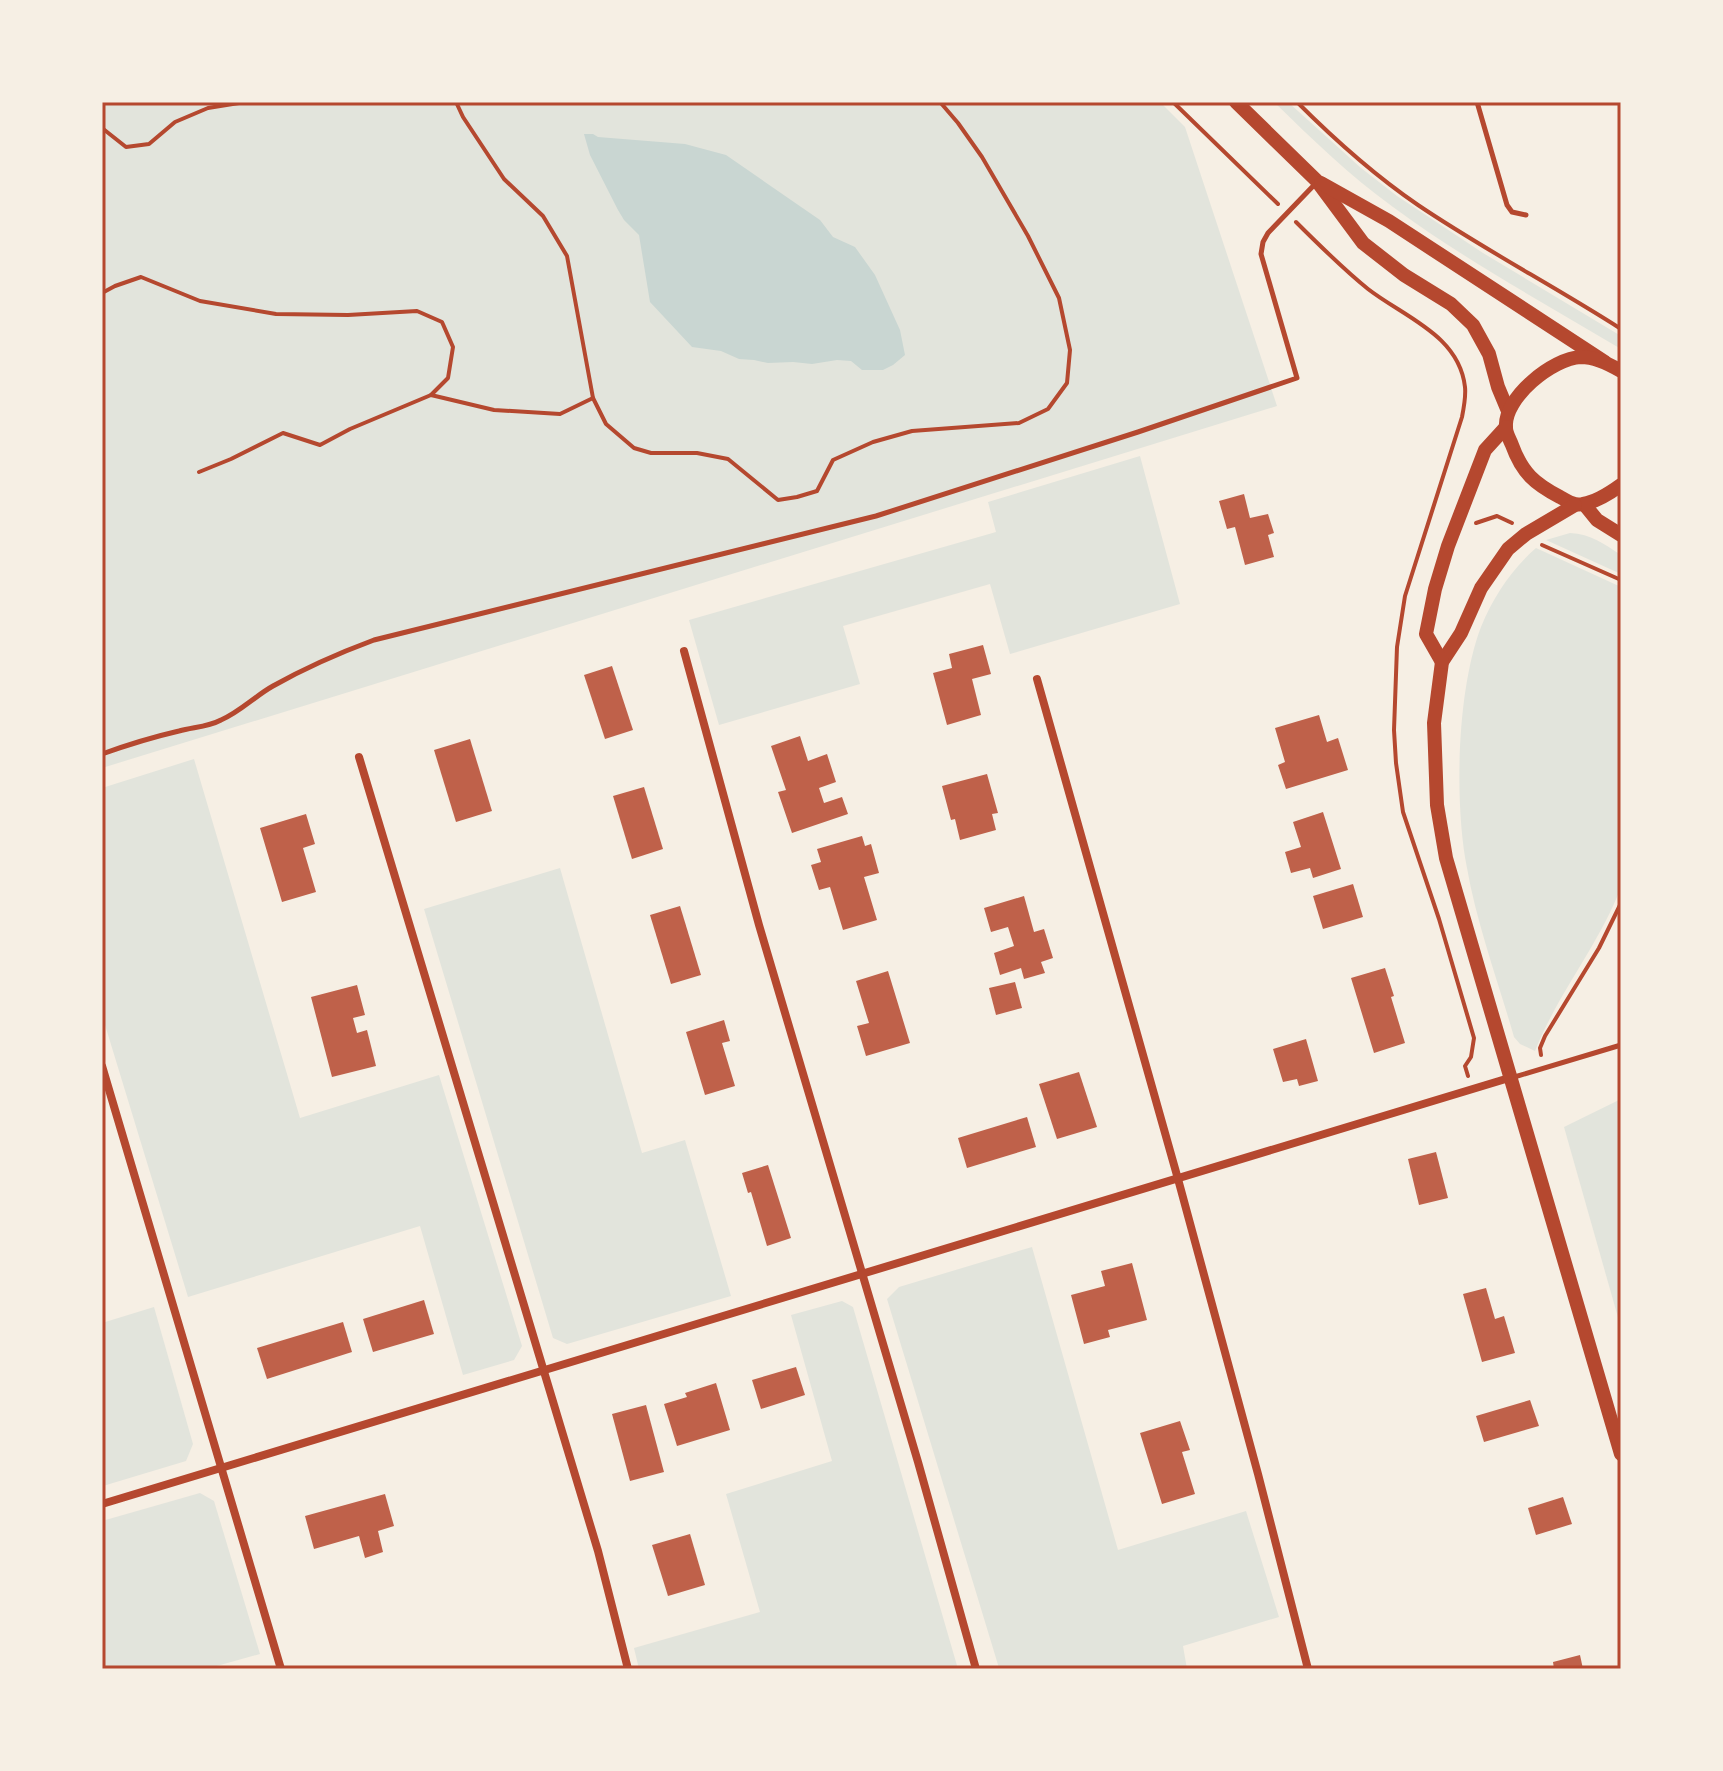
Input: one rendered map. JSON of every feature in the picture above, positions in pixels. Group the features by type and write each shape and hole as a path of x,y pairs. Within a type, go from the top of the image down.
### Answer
{"street":[{"path":"1236,102 1317,181 1363,243 1404,275 1451,304 1473,325 1489,354 1508,411 1506,427 1522,470 1541,487 1579,504 1621,535"},
{"path":"1317,181 1389,221 1621,371"},
{"path":"1508,411 1531,382 1555,365 1580,357 1605,362"},
{"path":"1442,662 1426,634 1435,589 1485,450 1506,427"},
{"path":"1621,485 1526,534 1508,549 1481,588 1461,633 1442,662 1434,723 1437,805 1446,858 1621,1454"},
{"path":"684,651 759,925 976,1669"},
{"path":"1037,679 1178,1179 1308,1669"},
{"path":"359,757 545,1371 598,1551 628,1669"},
{"path":"102,1066 281,1669"},
{"path":"102,1504 1509,1078"}],"lane":[{"path":"1477,102 1507,205 1512,212 1526,215"},
{"path":"102,754 181,730 208,726 301,671 374,640 876,516 1297,378 1261,254 1268,233 1317,181"},
{"path":"1509,1078 1621,1045"}],"path":[{"path":"102,128 126,147 149,144 175,122 208,108 245,102"},
{"path":"456,102 504,179 543,216 567,256 593,398 606,424 634,448 651,453 697,453 728,459 778,500 817,491 833,460 873,442 912,431 1019,423 1048,409 1067,383 1070,350 1059,298 1028,236 982,157 940,102"},
{"path":"1173,102 1341,267 1384,301 1435,333 1451,352 1465,388 1462,417 1432,510"},
{"path":"1297,102 1330,134 1415,203 1621,329"},
{"path":"102,293 141,277 200,301 276,314 348,315 417,311 442,322 453,347 448,378 431,395 320,445 283,433 199,472"},
{"path":"431,395 494,410 560,414 593,398"},
{"path":"1471,525 1497,516 1515,525"},
{"path":"1539,543 1621,580"},
{"path":"1545,1068 1540,1048 1545,1036 1599,948 1621,903"}],"shaded area":[{"path":"102,102 1160,102 1185,127 1277,406 102,768"},
{"path":"1274,102 1288,102 1397,196 1483,253 1621,336 1621,349 1476,263 1393,207 1346,170"},
{"path":"584,134 685,144 726,155 820,220 833,237 855,247 875,275 900,330 905,355 883,370 862,370 851,361 768,363 692,347 650,302 639,235 618,210 590,155"},
{"path":"1140,456 1180,604 1010,654 990,584 843,626 860,684 719,725 689,620 996,532 988,502"},
{"path":"1570,533 1603,543 1621,555 1621,574 1546,540"},
{"path":"1536,548 1621,587 1621,887 1602,929 1555,1009 1535,1051 1520,1044 1514,1037 1482,932 1463,841 1459,779 1467,682 1481,627 1504,584"},
{"path":"194,759 300,1118 439,1075 522,1346 514,1360 463,1375 420,1226 188,1297 102,1015 102,788"},
{"path":"560,868 642,1153 685,1140 731,1296 567,1344 553,1338 424,909"},
{"path":"1621,1099 1621,1328 1564,1127"},
{"path":"1032,1247 1118,1550 1246,1511 1279,1617 1183,1646 1187,1669 999,1668 887,1299 899,1287"},
{"path":"842,1301 853,1307 958,1669 639,1669 634,1648 760,1612 726,1494 832,1461 791,1315"},
{"path":"154,1307 193,1444 186,1461 103,1486 102,1323"},
{"path":"200,1493 214,1501 260,1654 206,1669 102,1669 102,1521"}],"building":[{"path":"1244,494 1250,518 1268,514 1274,533 1268,535 1274,557 1245,565 1235,527 1227,529 1219,501"},
{"path":"983,645 991,674 972,679 981,715 947,725 933,673 952,668 949,654"},
{"path":"612,666 633,730 605,739 584,675"},
{"path":"1319,715 1327,742 1338,738 1348,770 1286,789 1278,765 1285,762 1275,728"},
{"path":"800,736 808,761 827,754 836,782 819,788 824,803 842,797 848,814 792,833 778,792 786,790 771,746"},
{"path":"470,739 492,811 456,822 434,750"},
{"path":"987,774 998,813 992,814 996,830 960,840 942,786"},
{"path":"644,787 663,849 632,859 613,796"},
{"path":"1323,812 1341,869 1313,878 1310,868 1291,873 1285,852 1301,847 1293,822"},
{"path":"306,814 315,844 303,848 316,892 282,902 260,828"},
{"path":"862,836 865,846 871,844 879,873 864,877 877,920 843,930 830,887 819,890 811,865 821,862 817,849"},
{"path":"1353,884 1363,917 1323,929 1313,896"},
{"path":"1024,896 1034,932 1044,929 1053,958 1041,962 1045,973 1024,979 1021,968 1000,975 994,953 1014,946 1008,927 991,932 984,908"},
{"path":"680,906 701,975 671,984 650,915"},
{"path":"1385,968 1405,1043 1374,1053 1351,978"},
{"path":"888,971 910,1043 866,1056 857,1026 869,1023 856,981"},
{"path":"1015,982 1022,1008 996,1015 989,988"},
{"path":"357,985 365,1015 353,1018 357,1033 367,1030 376,1066 332,1077 311,997"},
{"path":"724,1020 730,1041 722,1043 735,1086 705,1095 686,1032"},
{"path":"1306,1039 1318,1081 1299,1086 1297,1079 1283,1082 1273,1049"},
{"path":"1079,1072 1097,1127 1057,1139 1039,1084"},
{"path":"1027,1117 1036,1147 967,1168 958,1138"},
{"path":"1436,1152 1448,1198 1419,1205 1408,1159"},
{"path":"768,1165 791,1238 767,1246 742,1173"},
{"path":"1132,1263 1147,1320 1108,1330 1110,1337 1084,1344 1071,1295 1105,1286 1101,1271"},
{"path":"1486,1288 1495,1319 1504,1316 1515,1353 1482,1362 1463,1294"},
{"path":"424,1300 434,1334 373,1352 363,1319"},
{"path":"343,1322 352,1352 267,1379 257,1348"},
{"path":"796,1367 805,1395 761,1409 752,1380"},
{"path":"716,1383 730,1430 677,1446 664,1404"},
{"path":"1530,1400 1539,1426 1484,1442 1476,1416"},
{"path":"646,1405 664,1472 630,1481 612,1414"},
{"path":"1180,1421 1190,1450 1182,1452 1195,1494 1162,1504 1140,1433"},
{"path":"385,1494 394,1526 378,1531 383,1552 365,1558 359,1536 314,1549 305,1516"},
{"path":"1563,1497 1572,1524 1536,1535 1528,1508"},
{"path":"690,1534 705,1585 668,1596 652,1545"},
{"path":"1580,1655 1583,1669 1554,1669 1553,1662"}]}
